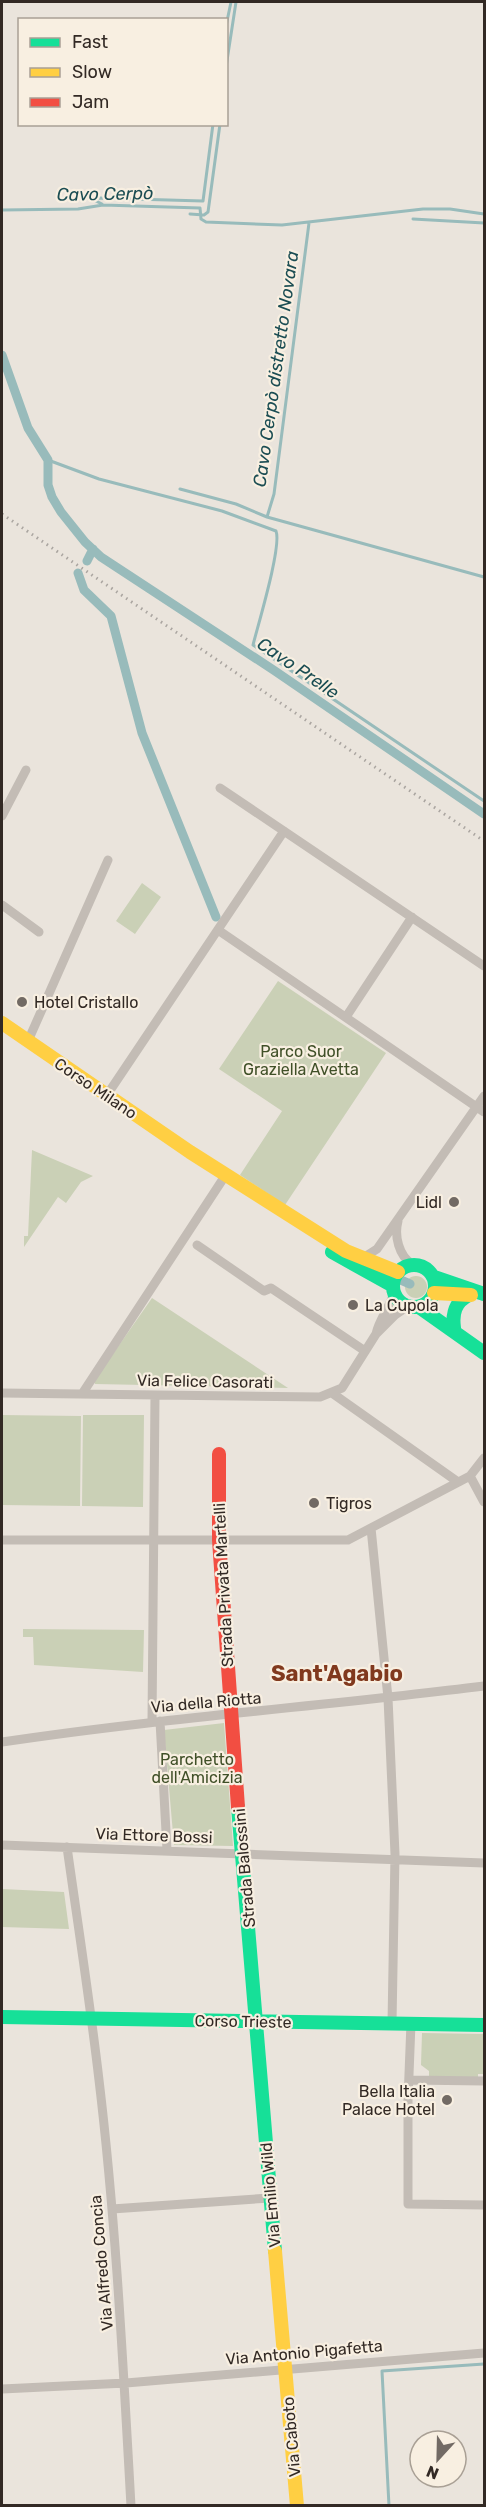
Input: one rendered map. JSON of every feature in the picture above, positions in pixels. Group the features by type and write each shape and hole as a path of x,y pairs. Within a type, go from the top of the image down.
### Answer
{"main road":[{"name":"Corso Milano","path":"2,1023 190,1152 346,1251 363,1258 378,1270"},
{"name":"Corso Milano","path":"190,1152 223,1179 343,1259 378,1270"},
{"path":"223,1179 225,1177 341,1251 346,1251"},
{"path":"378,1270 424,1267 434,1276 442,1292"},
{"path":"394,1290 403,1269"},
{"path":"378,1270 399,1300 414,1306 484,1353"},
{"path":"442,1292 484,1295"},
{"path":"442,1292 435,1305 468,1342"},
{"path":"414,1306 442,1292 484,1295"},
{"path":"454,1328 454,1308 459,1299 469,1295"},
{"name":"Strada Privata Martelli","path":"219,1454 219,1540 230,1715"},
{"name":"Strada Balossini","path":"230,1715 255,2021"},
{"name":"Corso Trieste","path":"2,2017 484,2025"},
{"name":"Via Emilio Wild","path":"255,2021 285,2368"},
{"name":"Via Caboto","path":"285,2368 297,2505"}],"street":[{"path":"2,816 26,770"},
{"path":"220,788 484,966"},
{"path":"107,1095 284,831"},
{"path":"28,1041 108,860"},
{"path":"2,905 39,932"},
{"path":"346,1017 412,917"},
{"path":"218,930 481,1110"},
{"path":"363,1258 377,1249 481,1110 484,1096"},
{"path":"81,1394 223,1179"},
{"path":"397,1222 399,1253 403,1269"},
{"path":"197,1245 264,1291 271,1288 365,1351"},
{"path":"376,1334 387,1312 394,1290"},
{"path":"414,1306 395,1315 376,1334 342,1388 332,1393 458,1482"},
{"name":"Via Felice Casorati","path":"2,1393 296,1398 320,1397 332,1393"},
{"path":"155,1395 156,1722 167,1850"},
{"path":"2,1540 348,1540 472,1475 484,1458"},
{"path":"472,1475 484,1502"},
{"path":"371,1528 388,1698 394,1860 392,2023"},
{"name":"Via della Riotta","path":"2,1742 156,1722 484,1686"},
{"name":"Via Ettore Bossi","path":"2,1845 484,1863"},
{"name":"Via Alfredo Concia","path":"67,1847 91,2018 112,2209 126,2382 131,2505"},
{"path":"411,2023 408,2204 484,2205"},
{"path":"410,2080 484,2081"},
{"path":"112,2209 270,2198"},
{"name":"Via Antonio Pigafetta","path":"2,2389 126,2382 484,2353"}],"green space":[{"path":"142,883 161,897 135,934 116,921"},
{"name":"Parco Suor Graziella Avetta","path":"278,981 386,1053 285,1205 240,1175 282,1111 219,1069"},
{"path":"32,1150 93,1176 81,1182 66,1203 58,1197 24,1247 24,1236 28,1236"},
{"path":"416,1276 424,1279 427,1287 424,1295 416,1298 408,1295 405,1287 408,1279"},
{"path":"152,1298 288,1388 95,1384 94,1381"},
{"path":"2,1415 81,1416 80,1506 2,1505"},
{"path":"83,1415 144,1415 143,1507 82,1506"},
{"path":"23,1629 144,1630 143,1672 34,1665 33,1637 23,1637"},
{"name":"Parchetto dell'Amicizia","path":"224,1723 233,1846 174,1845 164,1730"},
{"path":"2,1889 64,1892 69,1929 2,1927"},
{"path":"422,2033 484,2034 484,2074 478,2074 478,2081 429,2077 429,2071 421,2065"}],"waterway":[{"name":"Cavo Cerpò distretto Novara","path":"228,18 231,2"},
{"name":"Cavo Cerpò distretto Novara","path":"228,54 236,2"},
{"name":"Cavo Cerpò distretto Novara","path":"102,204 94,200 98,198 203,201 213,126"},
{"name":"Cavo Cerpò distretto Novara","path":"190,214 204,215 208,212 220,126"},
{"name":"Cavo Cerpò distretto Novara","path":"2,210 78,209 103,205 200,208 201,219 206,222 282,225 423,209 450,209 484,214"},
{"name":"Cavo Cerpò distretto Novara","path":"413,219 484,223"},
{"name":"Cavo Cerpò distretto Novara","path":"267,517 274,494 309,223"},
{"name":"Cavo Prelle","path":"2,355 28,428 48,460 48,485 52,497 85,542 101,557 275,671 484,814"},
{"path":"48,460 99,479 222,511 276,531 273,568 253,645 484,801"},
{"name":"Cavo Cerpò distretto Novara","path":"180,489 236,504 267,517 484,577"},
{"path":"87,561 93,549"},
{"path":"78,573 84,590 111,616 142,733 216,917"},
{"path":"387,1274 410,1284"},
{"path":"389,2506 382,2371 484,2364"}],"railway":[{"path":"2,514 484,841"}],"traffic: fast":[{"path":"332,1252 393,1286"},
{"path":"414,1265 422,1266 429,1271 434,1278 435,1286 434,1294 429,1301 422,1306 414,1307 406,1306 399,1301 394,1294 393,1286 394,1278 399,1271 406,1266 414,1265"},
{"path":"434,1277 484,1294"},
{"path":"454,1328 456,1308 460,1301 469,1295"},
{"path":"419,1307 484,1353"},
{"path":"238,1807 275,2251"},
{"path":"2,2017 484,2025"}],"traffic: slow":[{"path":"2,1023 190,1152 346,1251 398,1272"},
{"path":"434,1293 471,1295"},
{"path":"275,2251 297,2506"}],"traffic: jam":[{"path":"219,1454 219,1540 238,1807"}],"place":[{"name":"Hotel Cristallo","path":"22,1002"},
{"name":"Lidl","path":"454,1202"},
{"name":"La Cupola","path":"353,1305"},
{"name":"Tigros","path":"314,1503"},
{"name":"Bella Italia Palace Hotel","path":"447,2100"}],"district":[{"name":"Sant'Agabio","path":"337,1673"}],"water label":[{"name":"Cavo Cerpò","path":"105,194"}]}
